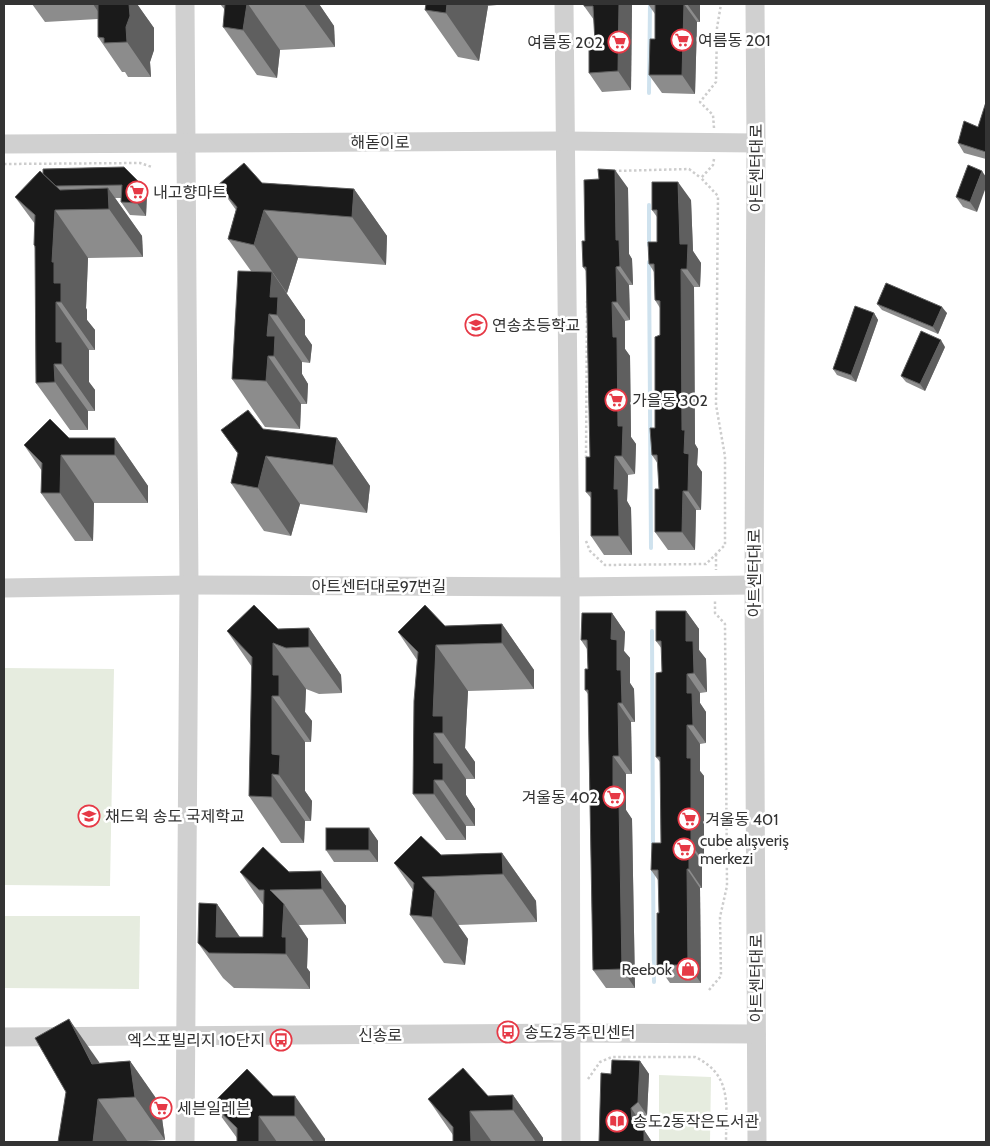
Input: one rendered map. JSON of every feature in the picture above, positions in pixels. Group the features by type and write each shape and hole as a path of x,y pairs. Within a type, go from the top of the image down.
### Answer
{"street":[{"path":"185,4 189,585 185,1142"},
{"path":"564,4 570,587 571,1142"},
{"name":"아트센터대로","path":"755,4 754,585 757,1142"},
{"name":"해돋이로","path":"4,144 564,141 756,143"},
{"name":"아트센터대로97번길","path":"4,588 189,585 570,587 754,585"},
{"name":"신송로","path":"4,1037 570,1033 756,1034"}],"path":[{"path":"714,121 713,115 700,102 716,82 717,28 721,4"},
{"path":"701,178 713,165 714,157"},
{"path":"4,164 140,163 152,167"},
{"path":"586,541 590,551 605,565 706,564 724,545 725,456 716,405 718,196 701,178 689,169 611,171"},
{"path":"586,465 587,293"},
{"path":"716,554 716,566"},
{"path":"709,990 721,976 720,917 727,886 725,624 715,613 715,598"},
{"path":"587,1082 600,1062 612,1058 695,1057 706,1062 724,1085 726,1094 726,1142"}],"shaded area":[{"path":"4,668 114,669 110,886 4,885"},
{"path":"4,916 140,916 139,989 4,988"},
{"path":"659,1075 711,1077 710,1142 659,1142"}],"building":[{"path":"98,4 129,4 130,16 126,27 127,42 104,43 104,38 98,37"},
{"path":"225,4 247,4 243,30 223,27"},
{"path":"426,4 447,4 446,13 425,10"},
{"path":"584,4 619,4 618,71 589,73 589,42 595,42 593,6 584,6"},
{"path":"655,4 684,4 682,75 649,75 650,39 655,39"},
{"path":"986,102 986,152 958,143 964,121 978,127"},
{"path":"244,163 262,183 354,189 352,217 264,210 254,245 228,239 237,207 218,185"},
{"path":"968,165 982,171 970,202 956,197"},
{"path":"124,167 138,181 137,203 121,202 122,185 56,186 43,174 43,169"},
{"path":"598,169 615,170 616,240 619,240 620,266 616,267 617,302 612,302 613,337 617,337 618,426 623,426 622,456 615,456 614,489 618,489 619,536 591,536 591,492 586,492 586,457 590,457 586,267 583,267 582,241 585,241 584,180 599,179"},
{"path":"40,171 60,190 108,188 109,209 55,210 52,262 54,262 54,283 61,283 61,302 56,302 56,342 62,342 62,364 54,364 55,382 36,383 35,215 15,197"},
{"path":"652,182 678,182 680,244 688,244 687,269 681,269 682,430 685,430 684,453 689,454 688,491 683,491 682,532 655,532 655,489 659,489 657,455 652,455 650,428 655,428 655,337 660,335 660,301 655,300 654,264 649,264 648,242 657,242 657,210 652,210"},
{"path":"238,271 272,272 270,297 278,297 277,315 269,314 267,336 275,336 274,356 268,356 266,381 232,379"},
{"path":"886,283 942,307 933,327 877,304"},
{"path":"855,306 874,313 851,375 833,369"},
{"path":"921,331 941,340 920,384 901,376"},
{"path":"248,410 263,429 337,438 333,465 266,456 258,488 231,483 238,453 221,430"},
{"path":"50,419 69,438 115,438 115,455 61,455 60,493 41,493 42,463 24,445"},
{"path":"254,605 278,629 309,628 309,647 286,648 273,643 273,675 279,675 279,696 272,696 272,754 280,755 279,775 272,774 272,797 249,796 252,657 227,631"},
{"path":"425,605 445,626 502,624 502,643 436,645 433,716 443,716 443,733 434,733 434,763 443,763 443,780 434,780 434,794 413,794 414,701 418,652 398,632"},
{"path":"656,611 686,611 686,641 693,641 694,673 687,674 687,693 692,693 693,725 687,725 687,758 691,758 691,844 689,844 689,869 687,869 688,965 657,965 658,870 651,870 652,843 661,843 660,757 656,757 656,673 662,672 661,641 656,641"},
{"path":"582,613 612,613 611,639 617,640 617,670 621,670 622,703 618,703 619,756 613,756 613,800 619,801 622,969 593,970 588,690 585,690 585,669 588,669 587,640 581,640"},
{"path":"326,828 369,828 369,850 326,850"},
{"path":"421,836 441,855 502,853 503,874 422,877 435,891 432,917 410,915 414,883 394,863"},
{"path":"263,847 289,872 321,871 322,889 270,890 284,904 282,937 286,937 286,954 209,953 198,943 199,903 217,904 216,937 263,937 264,890 259,890 240,872"},
{"path":"69,1019 92,1064 130,1061 135,1097 98,1099 93,1142 58,1142 66,1092 35,1038"},
{"path":"612,1060 640,1061 638,1102 631,1108 632,1119 644,1130 644,1142 599,1142 601,1073 611,1074"},
{"path":"463,1068 488,1096 513,1095 513,1110 470,1111 471,1142 453,1142 453,1127 428,1099"},
{"path":"247,1069 273,1096 295,1096 295,1116 259,1116 259,1142 237,1142 237,1128 212,1104"}],"waterway":[{"path":"649,93 650,4"},
{"path":"649,205 649,245"},
{"path":"649,262 651,548"},
{"path":"652,631 653,846"},
{"path":"653,870 654,982"}],"place":[{"name":"여름동 201","path":"682,40"},
{"name":"여름동 202","path":"619,42"},
{"name":"내고향마트","path":"137,192"},
{"name":"연송초등학교","path":"476,325"},
{"name":"가을동 302","path":"616,400"},
{"name":"겨울동 402","path":"614,797"},
{"name":"채드윅 송도 국제학교","path":"89,816"},
{"name":"겨울동 401","path":"689,819"},
{"name":"cube alışveriş merkezi","path":"684,849"},
{"name":"Reebok","path":"688,969"},
{"name":"송도2동주민센터","path":"508,1032"},
{"name":"엑스포빌리지 10단지","path":"281,1040"},
{"name":"세븐일레븐","path":"161,1108"},
{"name":"송도2동작은도서관","path":"617,1121"}]}
